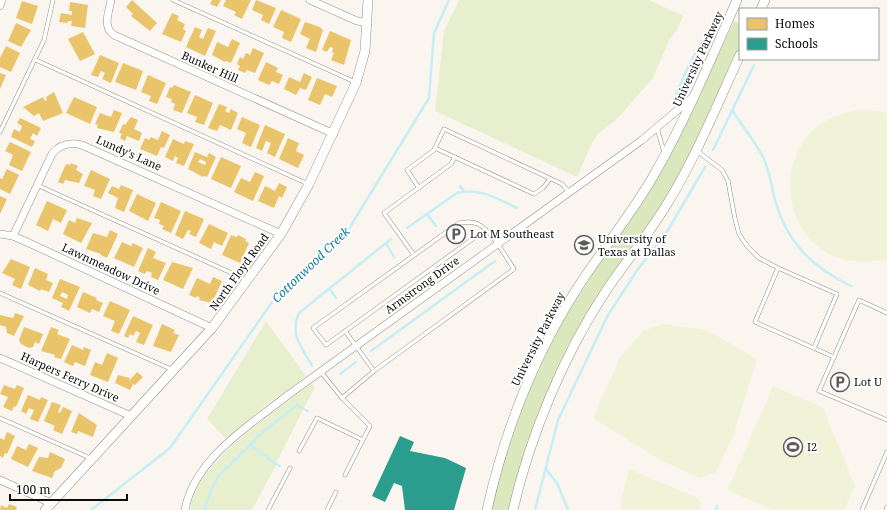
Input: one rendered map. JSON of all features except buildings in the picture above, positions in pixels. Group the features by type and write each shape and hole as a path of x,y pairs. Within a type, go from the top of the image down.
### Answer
{"street":[{"path":"0,6 2,0"},
{"name":"Bunker Hill","path":"111,0 107,27 114,36 334,134"},
{"path":"310,0 357,21 368,23"},
{"name":"North Floyd Road","path":"45,510 212,328 281,234 309,184 334,134 356,83 365,51 368,23 368,0"},
{"name":"University Parkway","path":"486,510 497,468 517,409 556,325 576,290 639,200 664,156 694,96 737,0"},
{"path":"514,510 521,481 542,418 566,365 606,292 662,213 697,150 739,57"},
{"name":"Armstrong Drive","path":"185,510 195,480 213,458 260,417 657,128 694,96"},
{"name":"Lundy's Lane","path":"13,236 36,185 55,150 65,144 76,143 281,234"},
{"name":"Lawnmeadow Drive","path":"0,234 13,236 212,328"},
{"name":"Harpers Ferry Drive","path":"0,358 131,416"},
{"path":"0,480 51,503"}],"lane":[{"path":"0,132 36,60 44,40 53,0"},
{"path":"173,0 356,83"},
{"path":"36,60 309,184"},
{"path":"657,128 664,156"},
{"path":"419,188 407,170 435,148 444,129 562,184 569,192"},
{"path":"435,148 534,194 543,188 550,179"},
{"path":"697,150 722,170 728,181 739,234 747,246 759,258 837,294 814,348"},
{"path":"414,255 384,213 451,164 455,157"},
{"path":"36,185 248,280"},
{"path":"342,398 374,371 514,269 497,245 485,230 479,224 469,222 459,223 314,328 326,345 485,230"},
{"path":"778,268 755,322 834,357"},
{"path":"0,293 173,370"},
{"path":"887,312 859,300 819,390 887,420"},
{"path":"345,331 374,371"},
{"path":"321,372 342,398 370,426 345,475"},
{"path":"0,418 91,459"},
{"path":"299,451 317,418 363,440"},
{"path":"862,510 887,452"},
{"path":"268,510 290,468"},
{"path":"327,510 336,492"}],"green space":[{"path":"459,0 649,0 683,16 677,30 669,40 653,78 616,120 599,133 592,143 577,177 435,111 444,31"},
{"path":"734,21 739,24 739,49 689,158 656,215 575,336 537,416 515,485 509,510 491,510 509,442 527,395 560,325 673,149"},
{"path":"857,110 881,111 887,114 887,259 864,262 842,259 820,249 805,233 795,213 790,191 792,169 800,148 813,130 833,117"},
{"path":"266,321 306,376 265,406 226,439 207,419"},
{"path":"662,324 707,330 757,359 733,436 716,472 700,478 662,461 593,418 621,356 643,331"},
{"path":"312,383 315,387 304,408 298,406 303,410 276,463 270,461 276,465 252,510 190,510 195,492 206,474 221,456 239,439"},
{"name":"I2","path":"773,386 823,407 855,486 844,510 773,510 729,491 728,489"},
{"path":"629,469 698,498 701,506 699,510 622,510 621,501"}],"waterway":[{"name":"Cottonwood Creek","path":"91,510 170,448 275,298 350,227 429,98 434,33 449,0"},
{"path":"674,99 689,65 703,41"},
{"path":"713,150 754,65"},
{"path":"732,110 757,146 764,159 780,215 786,229 794,241 803,252 824,271 851,286"},
{"path":"535,510 558,420 608,315 636,272 668,230 705,167"},
{"path":"460,186 464,191"},
{"path":"407,228 457,193 481,193 517,208"},
{"path":"427,214 436,226"},
{"path":"312,366 301,347 296,334 295,328 299,313 391,239"},
{"path":"386,243 394,257"},
{"path":"371,351 495,261"},
{"path":"330,289 336,298"},
{"path":"340,374 356,362"},
{"path":"204,510 211,490 218,477 263,432 297,405 304,409"},
{"path":"250,445 276,464"},
{"path":"546,469 557,483 568,510"},
{"path":"716,510 717,506"}],"place":[{"name":"Lot M Southeast","path":"456,234"},
{"name":"University of Texas at Dallas","path":"584,245"},
{"name":"Lot U","path":"840,382"},
{"name":"I2","path":"793,447"}]}
